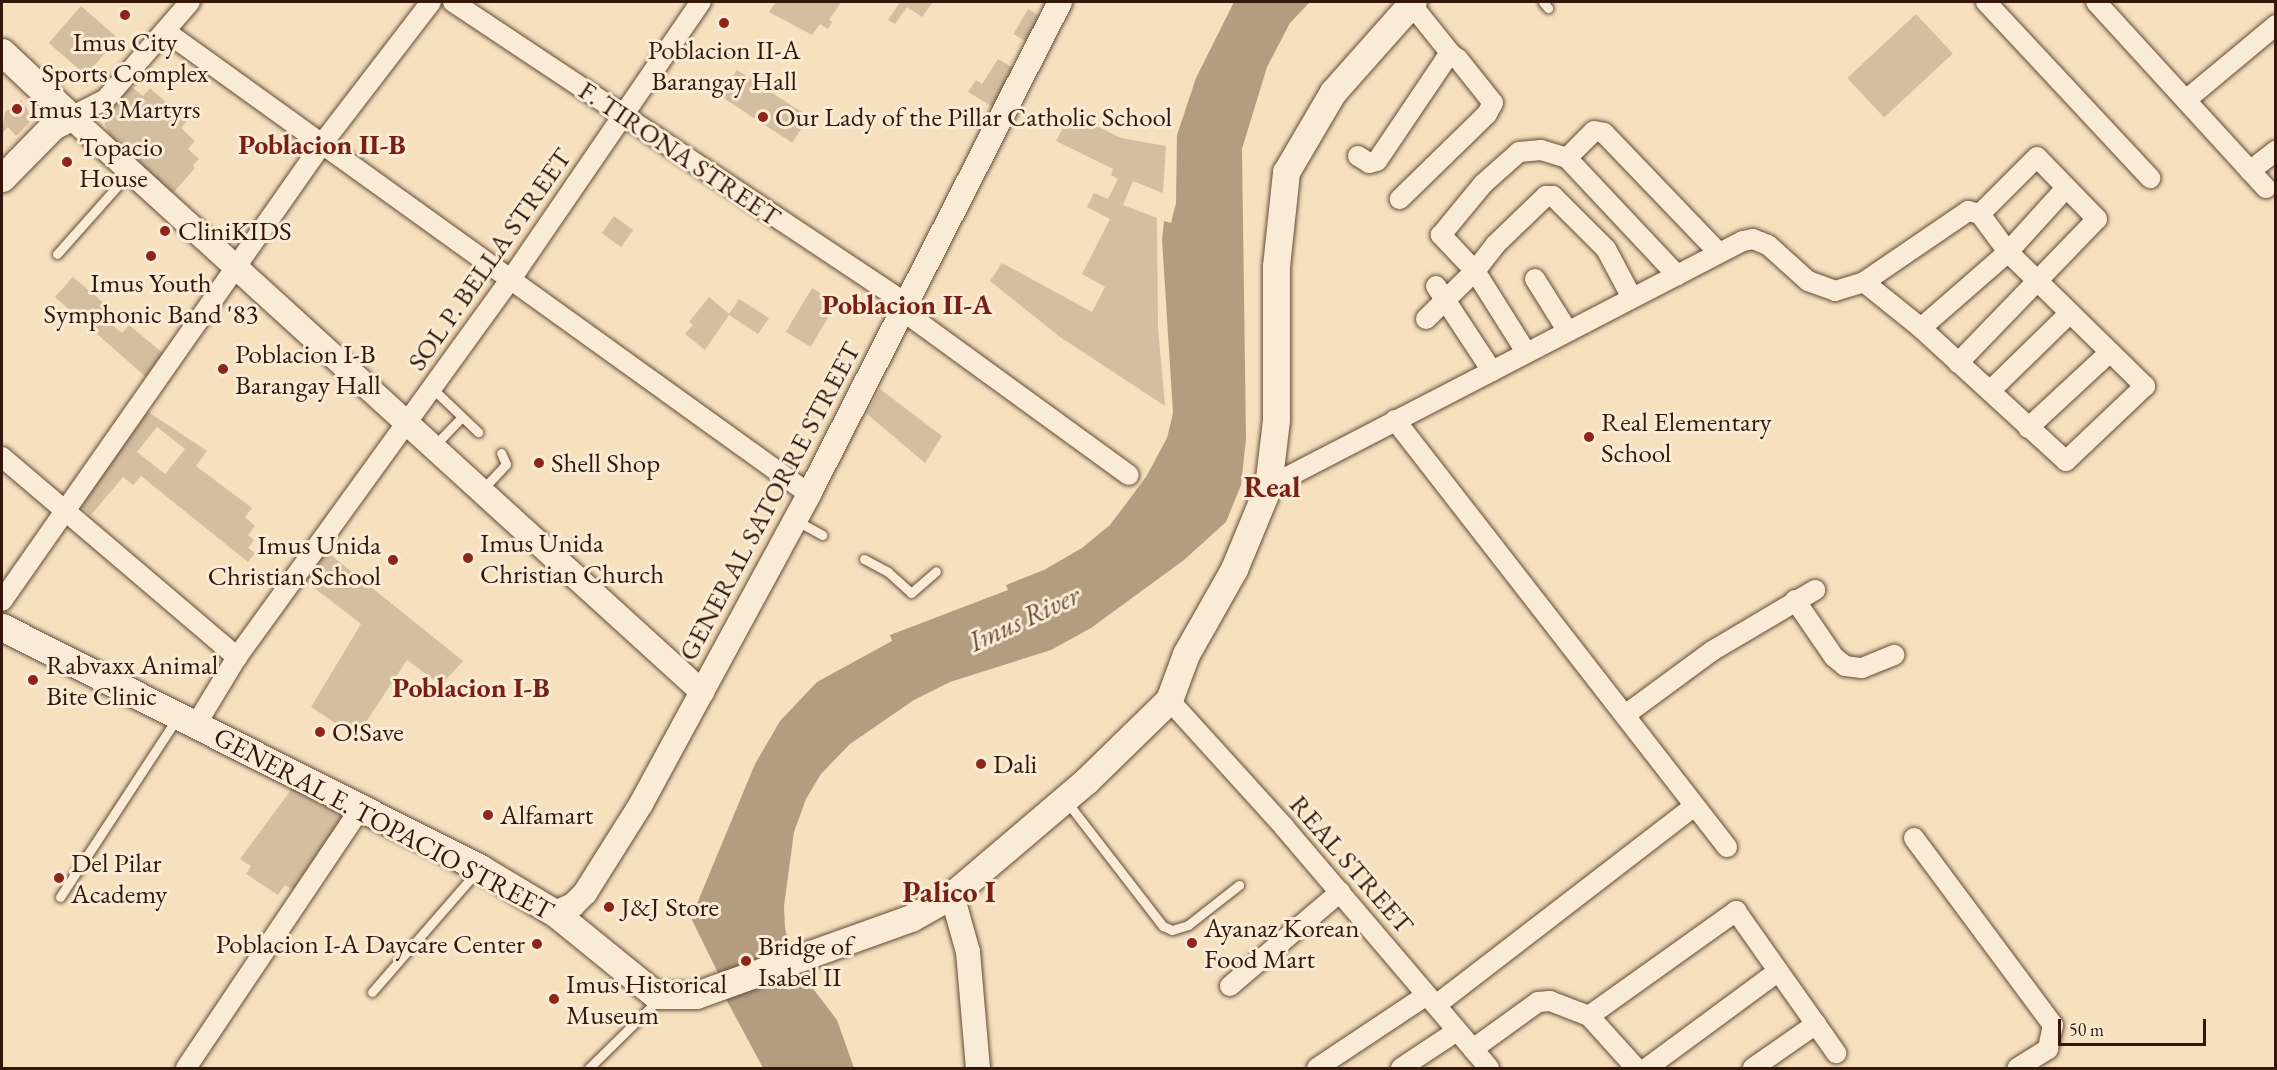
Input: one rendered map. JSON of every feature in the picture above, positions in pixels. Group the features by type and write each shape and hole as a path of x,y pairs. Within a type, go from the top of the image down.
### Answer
{"main road":[{"path":"661,996 696,995 911,918 952,895 1064,797 1101,768 1168,700 1186,654 1234,569 1268,487 1276,420 1276,266 1286,172 1333,92 1412,3"},
{"path":"2,52 71,117 53,126 2,178"},
{"name":"GENERAL E. TOPACIO STREET","path":"2,627 362,806 480,868 564,919 643,987 661,996"}],"street":[{"path":"190,2 105,100 71,117 129,173 408,421 702,693"},
{"path":"2,601 237,270 322,144 431,2"},
{"name":"SOL P. BELLA STREET","path":"188,719 237,657 511,279 700,2"},
{"name":"GENERAL SATORRE STREET","path":"564,919 573,905 585,894 641,804 702,693 809,494 1060,2"},
{"path":"1986,2 2150,178"},
{"path":"2096,2 2266,188"},
{"name":"F. TIRONA STREET","path":"459,3 905,308 1129,475"},
{"path":"1400,199 1487,114 1493,103 1412,3"},
{"path":"2186,100 2276,25"},
{"path":"165,31 809,494"},
{"path":"1358,156 1369,163 1377,160 1452,55"},
{"path":"1567,158 1594,131 1604,133 1719,253"},
{"path":"1526,352 1475,271 1442,239 1443,230 1483,184 1519,152 1541,150 1567,158 1677,275"},
{"path":"2250,171 2276,151"},
{"path":"1958,363 2097,219 2037,157 1980,214"},
{"path":"1921,328 2008,252 2066,188"},
{"path":"1426,319 1442,293 1475,271 1540,199 1553,196 1606,249 1631,296"},
{"path":"1268,487 1631,296 1753,239 1768,245 1819,288 1835,291 1864,282 1961,214 1974,211 1980,214 2008,252 2036,281 2145,386 2066,461 1921,328 1864,282"},
{"path":"1535,279 1567,330"},
{"path":"1442,293 1492,371"},
{"path":"1990,391 2070,313"},
{"path":"2028,428 2109,353"},
{"path":"1395,420 1727,847"},
{"path":"2,457 237,657"},
{"path":"1624,716 1712,651 1815,590"},
{"path":"1795,600 1834,657 1845,666 1862,668 1895,655"},
{"name":"REAL STREET","path":"1168,700 1340,892 1489,1068"},
{"path":"186,1068 362,806"},
{"path":"1317,1068 1431,1000 1694,806"},
{"path":"1914,838 2053,1026 2048,1049 2017,1068"},
{"path":"1230,986 1340,892"},
{"path":"585,894 583,912 595,945"},
{"path":"952,895 968,952 978,1068"},
{"path":"1589,1016 1736,911 1836,1053"},
{"path":"1647,1068 1778,972"},
{"path":"1473,1049 1538,1002 1550,1001 1589,1016 1636,1068"},
{"path":"1753,1068 1816,1023"},
{"path":"1401,1068 1457,1031"}],"lane":[{"path":"57,254 129,173"},
{"path":"432,388 478,432"},
{"path":"434,446 462,417"},
{"path":"482,490 506,464 501,453"},
{"path":"795,519 822,535"},
{"path":"864,559 888,572 911,593 936,572"},
{"path":"60,897 188,719"},
{"path":"1064,797 1163,926 1172,930 1188,925 1239,885"},
{"path":"372,992 480,868"},
{"path":"589,1068 661,996"}],"shaded area":[{"path":"776,2 841,2 829,20 832,22 828,29 820,24 812,35 769,12"},
{"path":"900,2 933,2 922,17 907,7 895,24 888,20"},
{"path":"81,6 118,38 86,75 49,43"},
{"path":"1028,9 1040,16 1026,41 1014,34"},
{"path":"1916,14 1953,53 1884,118 1847,78"},
{"path":"998,59 1013,68 993,107 968,92 976,80 982,84"},
{"path":"737,70 809,117 792,143 720,96"},
{"path":"133,88 143,96 150,88 187,121 181,128 195,141 188,149 199,159 193,165 195,168 172,194 111,137 105,124 107,112 127,89"},
{"path":"21,100 28,110 30,122 16,136 8,127 2,133 5,112"},
{"path":"1074,107 1094,118 1092,124 1121,138 1166,146 1163,193 1133,181 1123,205 1157,218 1158,327 1165,406 1060,337 990,281 1002,263 1092,312 1105,287 1082,274 1110,219 1087,207 1094,193 1108,199 1118,179 1111,175 1113,169 1056,141"},
{"path":"614,216 633,230 621,247 602,233"},
{"path":"73,277 118,315 111,324 122,333 129,325 164,354 147,378 55,297"},
{"path":"812,288 837,303 811,347 786,332"},
{"path":"709,297 729,314 739,299 769,318 758,334 729,315 705,350 685,334 693,325 689,322"},
{"path":"880,389 942,436 925,463 867,414"},
{"path":"147,411 207,451 196,466 252,508 245,517 255,526 248,535 254,540 248,548 255,553 248,562 141,476 133,485 123,477 91,515 81,506","holes":["157,427 185,449 165,474 137,452"]},
{"path":"326,551 463,661 441,685 407,660 356,737 311,707 361,624 304,580"},
{"path":"293,787 340,811 343,819 295,891 285,885 278,895 246,874 251,866 240,859"}],"water":[{"name":"Imus River","path":"1234,2 1310,2 1290,23 1267,67 1242,149 1246,439 1241,485 1226,522 1184,560 1091,628 1051,650 950,682 914,700 850,744 821,774 806,799 794,832 784,906 785,929 798,969 837,1020 854,1068 763,1068 718,984 722,981 691,918 755,764 780,721 817,682 892,641 890,635 1008,590 1006,585 1044,570 1082,548 1110,525 1146,477 1167,438 1173,413 1162,240 1164,221 1171,223 1176,203 1177,135 1196,78"}],"place":[{"name":"Imus City Sports Complex","path":"125,15"},
{"name":"Poblacion II-A Barangay Hall","path":"724,23"},
{"name":"Imus 13 Martyrs","path":"17,109"},
{"name":"Our Lady of the Pillar Catholic School","path":"763,117"},
{"name":"Topacio House","path":"67,162"},
{"name":"CliniKIDS","path":"165,231"},
{"name":"Imus Youth Symphonic Band '83","path":"151,256"},
{"name":"Poblacion I-B Barangay Hall","path":"223,369"},
{"name":"Real Elementary School","path":"1589,437"},
{"name":"Shell Shop","path":"539,463"},
{"name":"Imus Unida Christian Church","path":"468,558"},
{"name":"Imus Unida Christian School","path":"393,560"},
{"name":"Rabvaxx Animal Bite Clinic","path":"33,680"},
{"name":"O!Save","path":"320,732"},
{"name":"Dali","path":"981,764"},
{"name":"Alfamart","path":"488,815"},
{"name":"Del Pilar Academy","path":"59,878"},
{"name":"J&J Store","path":"609,907"},
{"name":"Ayanaz Korean Food Mart","path":"1192,943"},
{"name":"Poblacion I-A Daycare Center","path":"537,944"},
{"name":"Bridge of Isabel II","path":"746,961"},
{"name":"Imus Historical Museum","path":"554,999"}],"district":[{"name":"Poblacion II-B","path":"322,144"},
{"name":"Poblacion II-A","path":"907,304"},
{"name":"Real","path":"1272,487"},
{"name":"Poblacion I-B","path":"471,687"},
{"name":"Palico I","path":"949,892"}]}
